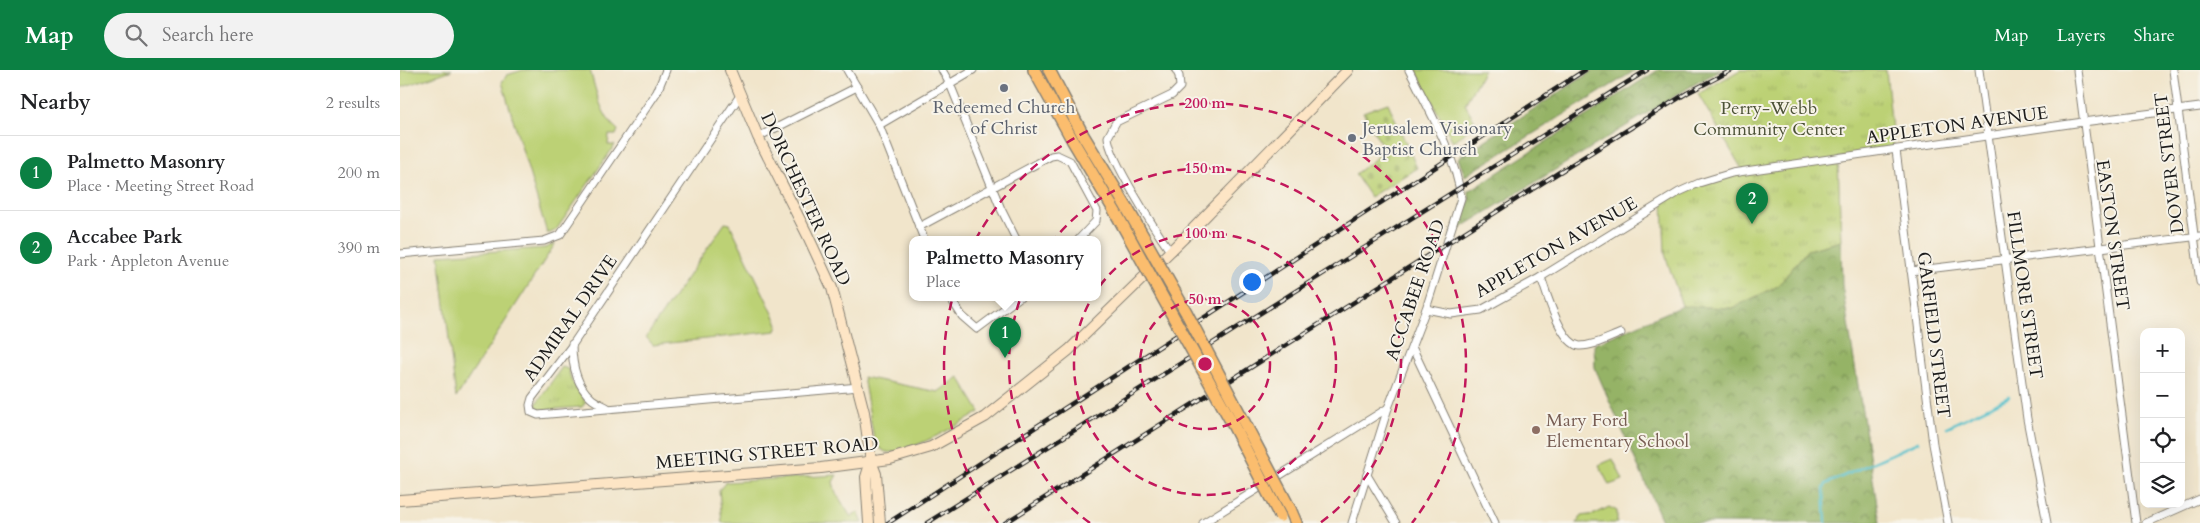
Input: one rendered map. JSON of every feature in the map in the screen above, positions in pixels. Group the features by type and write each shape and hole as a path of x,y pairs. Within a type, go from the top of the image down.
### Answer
{"main road":[{"path":"1034,70 1073,141 1122,212 1186,312 1284,516 1296,523"},
{"path":"1049,70 1122,212"}],"street":[{"path":"400,254 544,241 560,235 657,92 666,70"},
{"name":"DORCHESTER ROAD","path":"730,70 758,137 832,288 858,387 871,461 876,474 880,523"},
{"path":"847,70 879,125 923,236"},
{"path":"942,70 950,84 1001,209 1014,236"},
{"path":"879,125 973,70"},
{"path":"1170,252 1129,184 1111,150 1108,136 1116,122 1172,95 1180,87 1179,76 1176,70"},
{"name":"MEETING STREET ROAD","path":"400,500 821,468 890,458 931,447 985,417 1070,350 1170,252 1348,70"},
{"name":"ACCABEE ROAD","path":"1352,523 1388,408 1426,309 1462,198 1448,152 1410,70"},
{"name":"FILLMORE STREET","path":"1979,70 2027,419 2047,523"},
{"name":"EASTON STREET","path":"2077,70 2136,523"},
{"name":"DOVER STREET","path":"2173,70 2177,111 2196,237 2200,282"},
{"path":"758,137 857,87"},
{"name":"ADMIRAL DRIVE","path":"741,94 572,344 532,398 531,412 538,415 858,387"},
{"name":"APPLETON AVENUE","path":"1426,309 1451,314 1481,310 1541,277 1679,192 1699,183 1744,171 1988,135 2200,107"},
{"name":"GARFIELD STREET","path":"1896,150 1933,444 1948,523"},
{"path":"919,227 1051,156 1057,155 1070,161 1097,211 1096,222 1082,236"},
{"path":"1911,271 2196,237"},
{"path":"1541,277 1563,334 1572,342 1578,346 1594,344 1621,333"},
{"path":"953,301 962,316 977,329 1015,301"},
{"path":"572,344 572,362 577,377 591,398 609,409"},
{"path":"1412,347 1495,523"},
{"path":"1203,523 1388,408"},
{"name":"DORCHESTER ROAD","path":"869,523 866,477 871,461"},
{"path":"1367,475 1396,523"},
{"path":"2146,523 2200,499"}],"green space":[{"path":"400,70 452,70 400,88"},
{"path":"523,70 590,70 603,111 612,125 618,130 616,135 609,135 608,145 615,145 556,230 550,233 547,233 502,82 507,75"},
{"path":"1416,70 1484,70 1465,104 1476,123 1453,142"},
{"path":"1594,70 1636,70 1465,176 1458,158"},
{"path":"1658,70 1721,70 1693,85 1459,229 1469,201 1469,191"},
{"name":"Perry-Webb Community Center","path":"1740,70 1886,70 1894,149 1838,158 1841,241 1807,250 1778,286 1732,308 1682,306 1665,254 1663,201 1679,192 1743,171 1698,94"},
{"path":"1388,103 1417,168 1370,197 1355,174 1385,151 1363,112"},
{"path":"725,223 730,224 778,324 776,331 653,345 646,337"},
{"path":"1841,241 1842,285 1880,523 1663,523 1595,368 1594,344 1682,306 1732,308 1778,286 1807,250"},
{"path":"555,244 456,398 439,255 545,248"},
{"path":"562,367 568,369 572,382 586,402 582,407 540,410 536,405 538,401"},
{"path":"863,377 938,392 959,377 980,412 919,444 895,452 886,452 879,447 874,439"},
{"path":"1613,459 1623,480 1609,485 1599,465"},
{"path":"837,475 833,482 836,493 851,517 858,512 863,523 722,523 719,490 726,482"},
{"path":"1609,507 1617,511 1617,523 1576,523 1582,516 1595,514"}],"waterway":[{"path":"1947,427 2009,397"},
{"path":"1826,523 1824,489 1826,484 1918,442"}],"railway":[{"path":"888,523 1585,70"},
{"path":"927,523 1647,70"},
{"path":"1005,523 1558,173 1687,93 1732,70"}],"place":[{"name":"Redeemed Church of Christ","path":"1004,88"},
{"name":"Jerusalem Visionary Baptist Church","path":"1352,138"},
{"name":"Accabee Park","path":"1752,224"},
{"name":"Palmetto Masonry","path":"1005,358"},
{"name":"Mary Ford Elementary School","path":"1536,430"}]}
